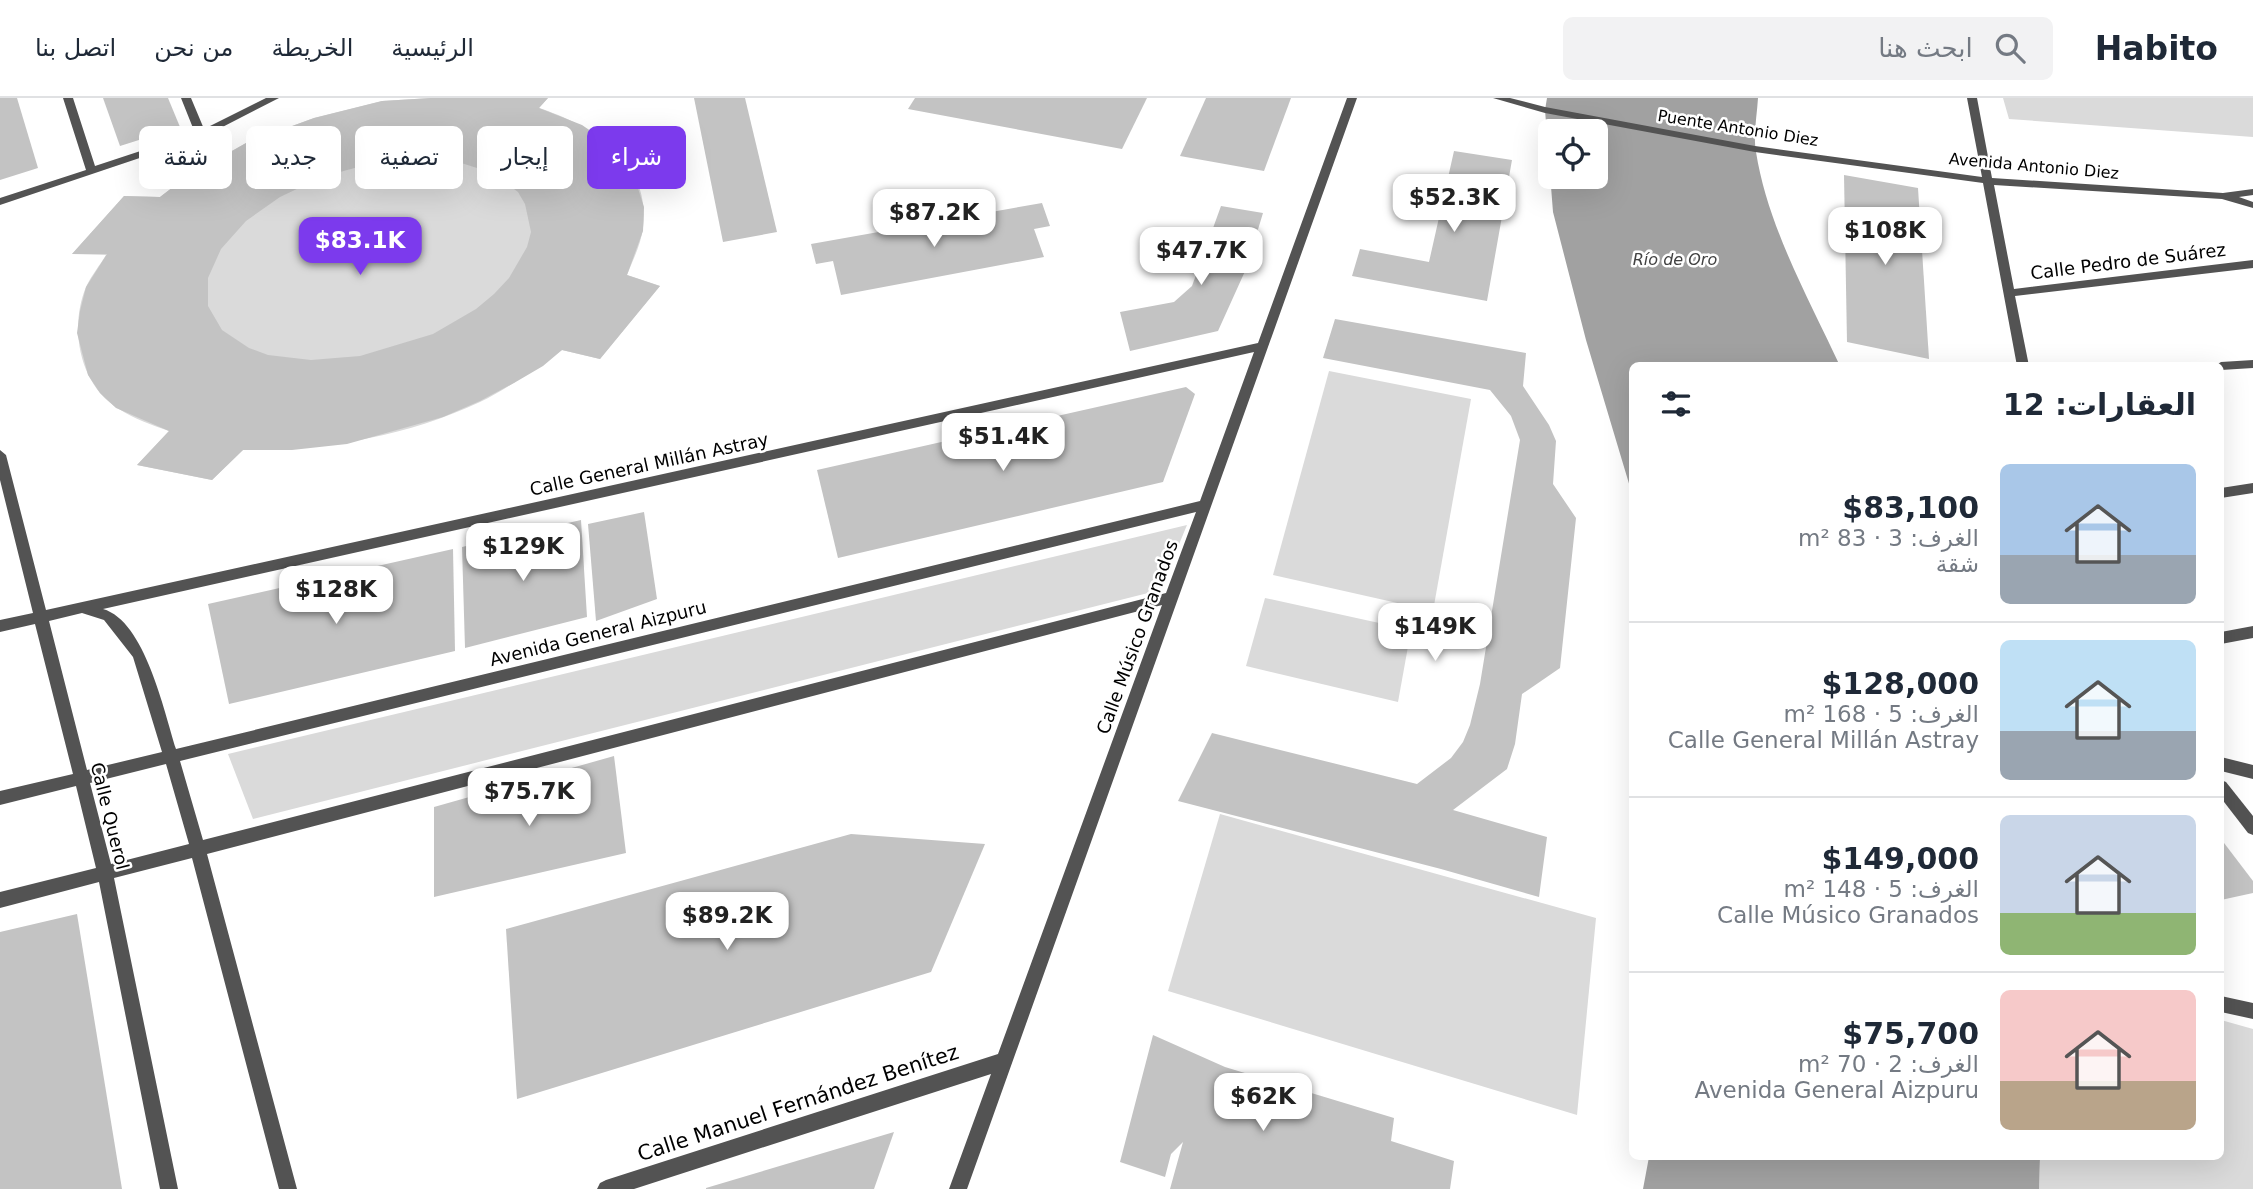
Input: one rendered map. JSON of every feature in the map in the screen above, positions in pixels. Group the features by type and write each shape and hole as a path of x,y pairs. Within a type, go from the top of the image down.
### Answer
{"street":[{"path":"68,98 91,170"},
{"path":"186,98 198,126"},
{"path":"217,126 274,98"},
{"name":"Calle Músico Granados","path":"958,1189 1352,98"},
{"name":"Puente Antonio Diez","path":"1498,98 1684,137 1843,161"},
{"path":"1972,98 2021,362"},
{"path":"0,202 139,154"},
{"name":"Avenida Antonio Diez","path":"1843,161 1989,181 2223,196 2253,192"},
{"name":"Avenida Antonio Diez","path":"2223,196 2253,205"},
{"name":"Calle Pedro de Suárez","path":"2008,293 2253,264"},
{"name":"Calle General Millán Astray","path":"0,626 1263,346"},
{"path":"2224,366 2253,364"},
{"name":"Calle Querol","path":"0,455 4,487 43,616 105,873 169,1189"},
{"path":"2224,493 2253,488"},
{"name":"Avenida General Aizpuru","path":"0,798 1205,505"},
{"path":"0,900 1172,597"},
{"path":"82,607 109,616 139,654 199,849 288,1189"},
{"path":"2224,638 2253,632"},
{"path":"2224,765 2253,772"},
{"path":"2224,791 2253,828"},
{"path":"2224,1005 2253,1011"},
{"name":"Calle Manuel Fernández Benítez","path":"606,1189 1004,1061"}],"shaded area":[{"path":"431,98 548,98 539,108 587,130 587,189 639,189 643,205 643,228 627,275 660,286 600,359 562,350 480,402 423,424 394,433 334,444 243,450 212,480 137,465 169,431 125,413 105,399 86,371 78,337 78,320 86,287 106,255 72,254 124,196 160,197 170,189 232,189 232,151 246,143 246,189 341,189 341,126 292,126 382,101"},
{"path":"2003,98 2253,98 2253,137 2009,119"},
{"path":"1329,371 1471,399 1433,611 1273,575"},
{"path":"1187,525 1160,590 253,819 228,754"},
{"path":"1265,598 1411,630 1398,702 1246,666"},
{"path":"1220,814 1596,918 1577,1115 1168,991"},
{"path":"2224,1021 2253,1029 2253,1189 2039,1189 2040,1160 2224,1160"}],"water":[{"name":"Río de Oro","path":"1547,98 1758,98 1755,145 1770,207 1779,234 1838,362 1629,362 1629,484 1586,340 1553,212 1551,189 1608,189 1608,119 1546,119"},
{"path":"1648,1160 2040,1160 2039,1189 1643,1189"}],"building":[{"path":"0,98 17,98 38,168 0,180"},
{"path":"103,98 168,98 180,126 139,126 139,140 120,146"},
{"path":"431,98 548,98 539,108 587,128 587,189 638,189 644,207 643,231 627,275 660,286 600,359 562,350 543,366 514,383 443,417 347,444 292,450 243,450 212,480 137,465 169,431 116,408 100,393 88,375 77,333 80,311 86,287 107,254 72,254 124,196 160,197 170,189 232,189 232,151 246,143 246,189 297,189 280,197 246,221 221,249 208,278 208,306 222,330 249,348 268,355 311,360 360,356 433,334 476,309 509,278 527,247 531,232 525,204 514,189 573,189 573,126 477,126 477,168 463,164 463,126 355,126 355,168 341,172 341,126 292,126 382,101"},
{"path":"694,98 745,98 777,232 723,242"},
{"path":"915,98 1147,98 1122,149 908,109"},
{"path":"1206,98 1291,98 1264,171 1180,156"},
{"path":"1454,151 1512,160 1487,301 1352,276 1360,249 1429,262"},
{"path":"1844,175 1918,188 1929,359 1847,342"},
{"path":"1042,203 1050,226 1034,229 1044,257 841,295 833,261 816,264 811,244"},
{"path":"1221,206 1263,213 1246,269 1218,331 1130,351 1120,312 1174,302 1192,286"},
{"path":"1335,319 1526,353 1523,386 1549,425 1556,441 1553,484 1576,518 1560,668 1522,694 1515,744 1507,769 1453,810 1547,837 1539,897 1178,801 1212,733 1417,784 1451,758 1463,742 1470,725 1480,684 1520,440 1511,416 1490,390 1323,358"},
{"path":"1186,387 1195,394 1163,482 838,558 817,470"},
{"path":"644,512 657,599 596,621 588,524"},
{"path":"581,520 587,617 465,648 462,547"},
{"path":"453,549 455,651 229,704 208,604"},
{"path":"614,756 626,853 434,897 434,807"},
{"path":"851,834 985,844 931,972 517,1099 506,929"},
{"path":"2224,843 2253,881 2253,893 2224,899"},
{"path":"77,914 122,1189 0,1189 0,932"},
{"path":"1153,1035 1225,1067 1394,1118 1391,1141 1454,1161 1450,1189 1170,1189 1183,1142 1171,1154 1165,1177 1120,1162"},
{"path":"894,1132 874,1189 706,1189 706,1188"}]}
